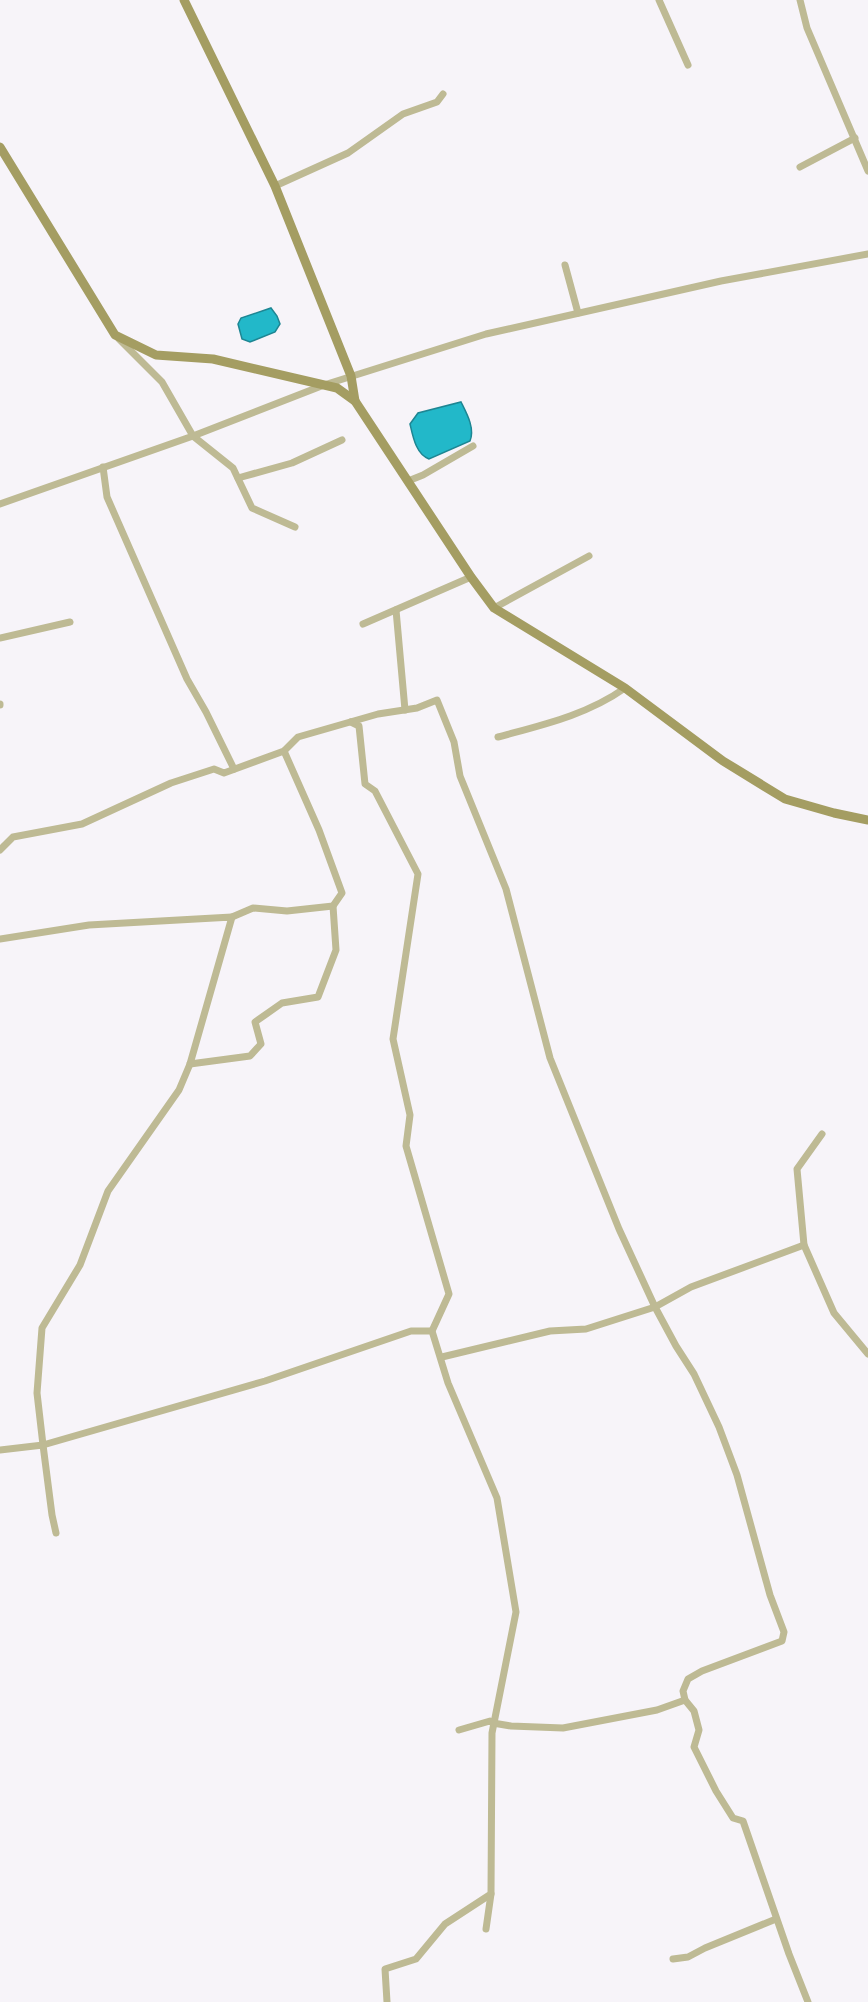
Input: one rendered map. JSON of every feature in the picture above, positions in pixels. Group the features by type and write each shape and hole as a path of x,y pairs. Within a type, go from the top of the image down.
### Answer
{"main road":[{"path":"184,0 275,186 351,376 355,401"},
{"path":"0,147 115,335 156,355 213,359 337,388 355,401 471,578 494,608 625,688 723,761 785,799 868,820"}],"street":[{"path":"659,0 688,65"},
{"path":"800,0 807,28 868,171"},
{"path":"275,186 348,153 403,114 436,102 443,94"},
{"path":"800,167 855,138"},
{"path":"859,149 868,143"},
{"path":"0,504 193,436 324,385 486,334 721,281 868,254"},
{"path":"565,265 578,314"},
{"path":"115,335 162,382 193,436 233,468 252,508 295,527"},
{"path":"238,478 292,463 342,440"},
{"path":"408,481 423,475 473,446"},
{"path":"103,467 107,497 187,679 234,769"},
{"path":"494,608 589,556"},
{"path":"363,624 471,578"},
{"path":"396,610 405,710"},
{"path":"0,639 70,622"},
{"path":"498,737 567,717 607,700 625,688"},
{"path":"0,850 13,837 82,824 171,783 214,769 224,773 284,751 298,737 378,714 417,708 437,700 454,742 460,776 506,889 550,1058 619,1229 655,1307 694,1374 719,1427 737,1475 770,1595 784,1632 782,1641 702,1671 688,1679 683,1690 686,1700 694,1711 699,1730 694,1747 716,1791 733,1818 743,1821 776,1919 808,2002"},
{"path":"351,722 359,726 365,784 375,791 418,874 393,1039 410,1114 406,1146 449,1294 432,1331 442,1357 448,1383 497,1498 516,1612 493,1723 491,1894 486,1929"},
{"path":"190,1064 250,1056 261,1044 255,1022 282,1003 318,997 336,950 333,906 342,893 319,830 284,751"},
{"path":"0,939 88,925 232,917 253,908 287,911 333,906"},
{"path":"56,1533 37,1393 42,1328 80,1265 108,1191 179,1090 190,1064 232,917"},
{"path":"822,1134 797,1169 804,1245 834,1313 868,1354"},
{"path":"442,1357 550,1331 586,1329 655,1307 691,1287 804,1245"},
{"path":"0,1450 43,1445 265,1381 411,1331 432,1331"},
{"path":"459,1730 490,1721 511,1726 563,1728 657,1710 686,1700"},
{"path":"387,2002 385,1969 416,1959 445,1924 491,1894"},
{"path":"673,1959 688,1957 776,1919"}],"water":[{"path":"271,308 280,324 275,332 250,342 242,339 238,324 241,318"},
{"path":"461,402 471,426 470,441 429,459 425,457 416,444 410,424 418,413"}]}
